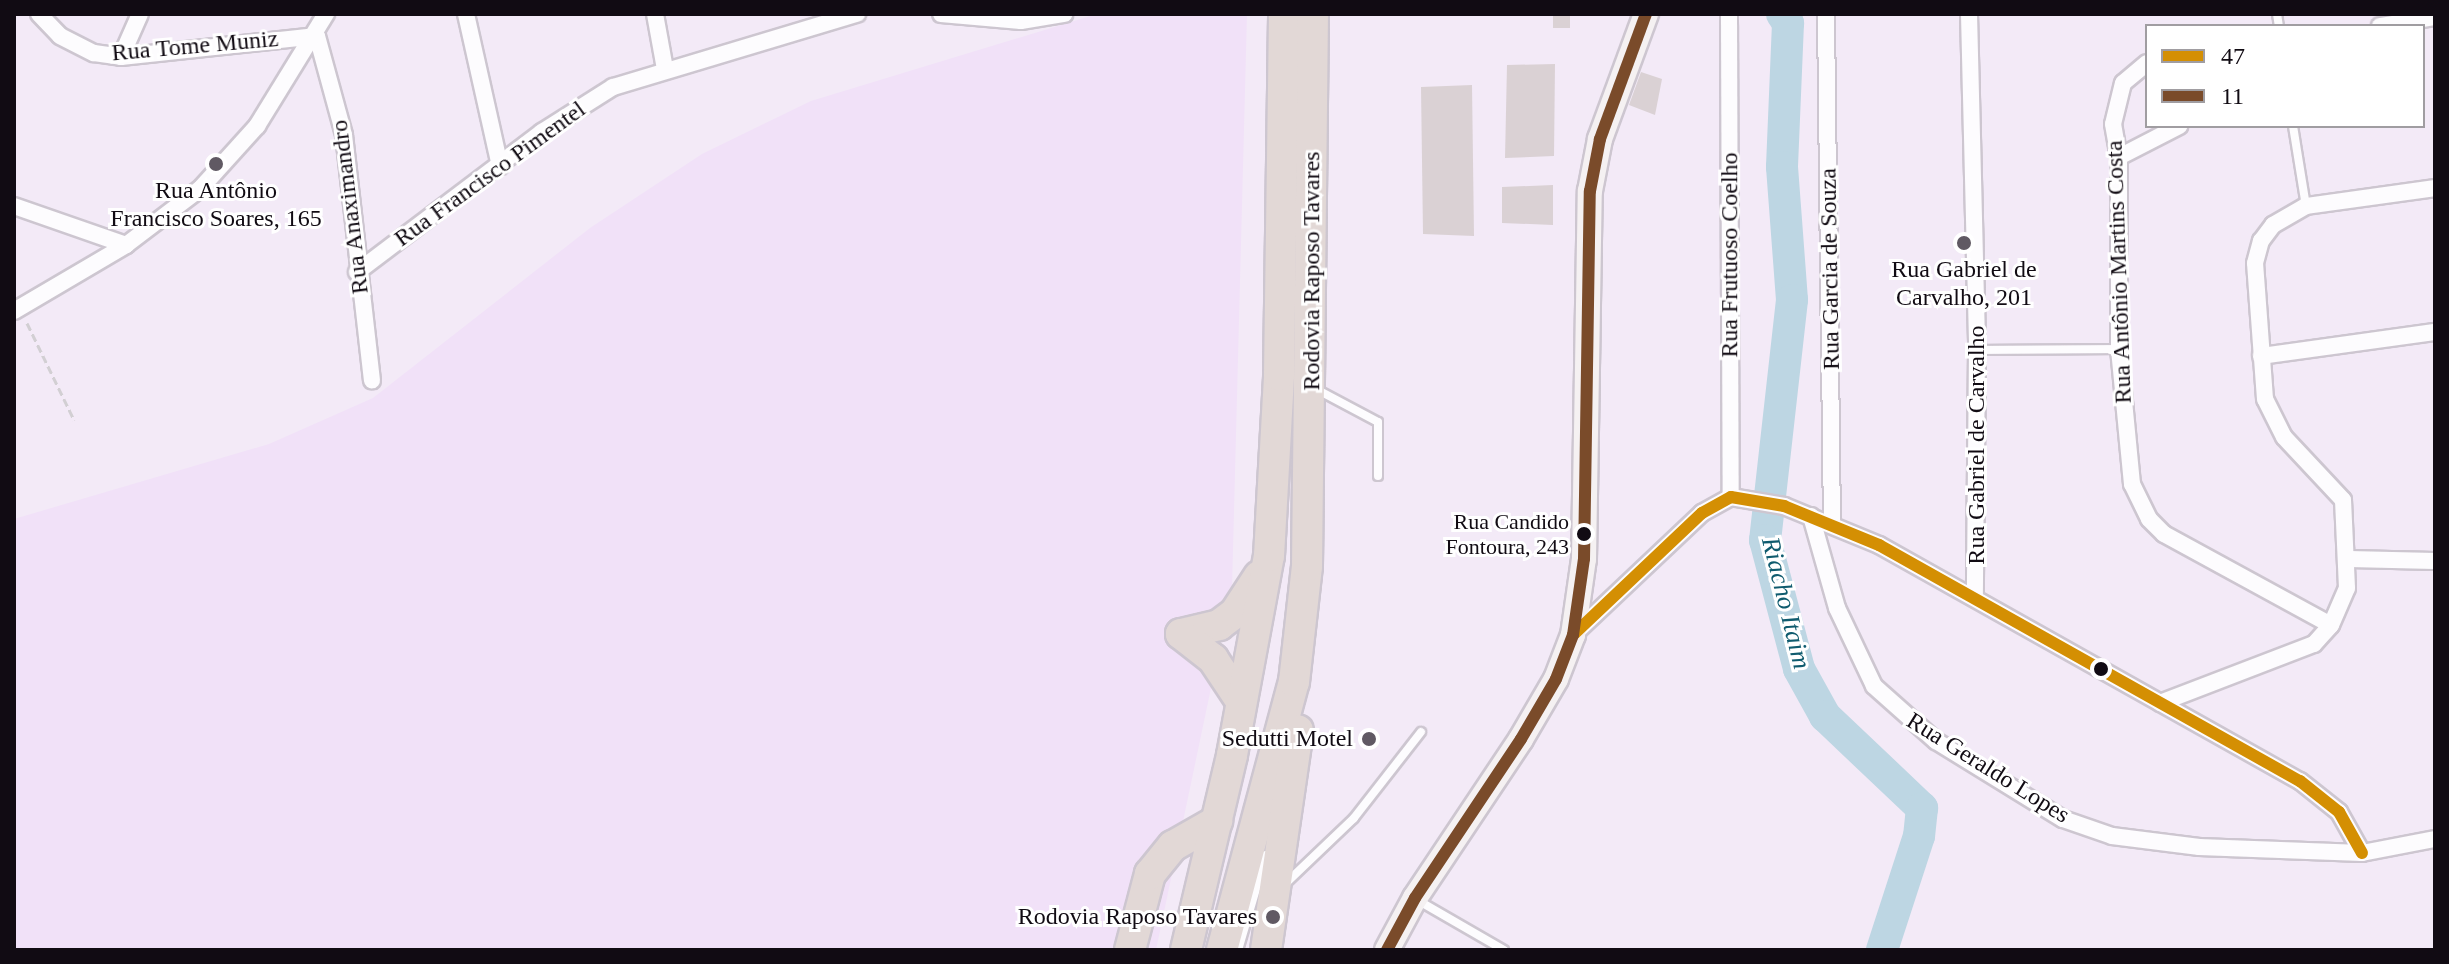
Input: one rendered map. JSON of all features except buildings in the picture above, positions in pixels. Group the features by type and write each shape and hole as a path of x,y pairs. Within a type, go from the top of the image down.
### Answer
{"highway":[{"name":"Rodovia Raposo Tavares","path":"1186,950 1217,821 1269,556 1279,375 1284,14"},
{"name":"Rodovia Raposo Tavares","path":"1222,950 1294,682 1309,538 1313,14"},
{"path":"1241,701 1213,659 1181,634 1219,625 1235,613 1269,556"},
{"path":"1267,947 1297,746 1294,682"},
{"path":"1130,950 1150,874 1173,846 1217,821"}],"main road":[{"path":"1387,950 1415,898 1521,739 1556,679 1573,635 1584,559 1590,191 1600,139 1646,14"}],"street":[{"name":"Rua Tome Muniz","path":"39,14 60,36 94,53 121,57 317,36"},
{"path":"121,57 140,14"},
{"path":"17,310 126,245 210,178 257,126 317,36 326,14"},
{"path":"466,14 500,166"},
{"path":"655,14 665,69"},
{"name":"Rua Francisco Pimentel","path":"357,272 568,113 613,87 857,14"},
{"path":"941,14 1021,21 1064,14"},
{"name":"Rua Frutuoso Coelho","path":"1729,14 1731,497"},
{"name":"Rua Garcia de Souza","path":"1826,14 1832,524"},
{"name":"Rua Gabriel de Carvalho","path":"1969,14 1977,350 1975,598 2328,801 2362,853"},
{"path":"2392,24 2435,17"},
{"name":"Rua Anaximandro","path":"317,36 344,135 357,272 372,380"},
{"name":"Rua Antônio Martins Costa","path":"2145,64 2131,73 2116,98 2113,124 2119,157 2119,349 2132,484 2149,519 2164,534 2331,625"},
{"path":"2119,157 2175,128"},
{"path":"2160,703 2300,652 2331,625 2347,588 2349,559 2343,500 2271,419 2261,356 2255,263 2261,241 2273,225 2306,206 2435,188"},
{"path":"14,206 126,245"},
{"path":"2261,356 2435,332"},
{"path":"1573,635 1702,513 1731,497 1750,497 1784,506 1832,524 1975,598"},
{"name":"Rua Geraldo Lopes","path":"1811,516 1837,608 1874,686 1936,741 2050,811 2112,836 2154,844 2362,853 2435,839"},
{"path":"2349,559 2435,561"}],"lane":[{"path":"2293,128 2306,206"},
{"path":"1977,350 2119,349"},
{"path":"1312,387 1378,422 1378,476"},
{"path":"1275,893 1354,818 1421,732"},
{"path":"1238,950 1297,746"},
{"path":"1415,898 1504,950"}],"path":[{"path":"17,310 74,420"}],"shaded area":[{"path":"1097,14 1247,14 1232,588 1156,950 14,950 14,519 269,444 373,398 590,228 702,154 811,101"}],"waterway":[{"name":"Riacho Itaim","path":"1782,14 1788,23 1782,167 1792,300 1765,540 1799,669 1825,716 1922,808 1919,836 1882,950"}],"transit line":[{"name":"11","path":"1387,950 1415,898 1521,739 1556,679 1573,635 1584,559 1590,191 1600,139 1646,14"},
{"name":"47","path":"1573,635 1702,513 1731,497 1784,506 1879,545 2300,781 2339,812 2362,853"}],"place":[{"name":"Rua Antônio Francisco Soares, 165","path":"216,164"},
{"name":"Rua Gabriel de Carvalho, 201","path":"1964,243"},
{"name":"Rua Candido Fontoura, 243","path":"1584,534"},
{"name":"Sedutti Motel","path":"1369,739"},
{"name":"Rodovia Raposo Tavares","path":"1273,917"}]}
